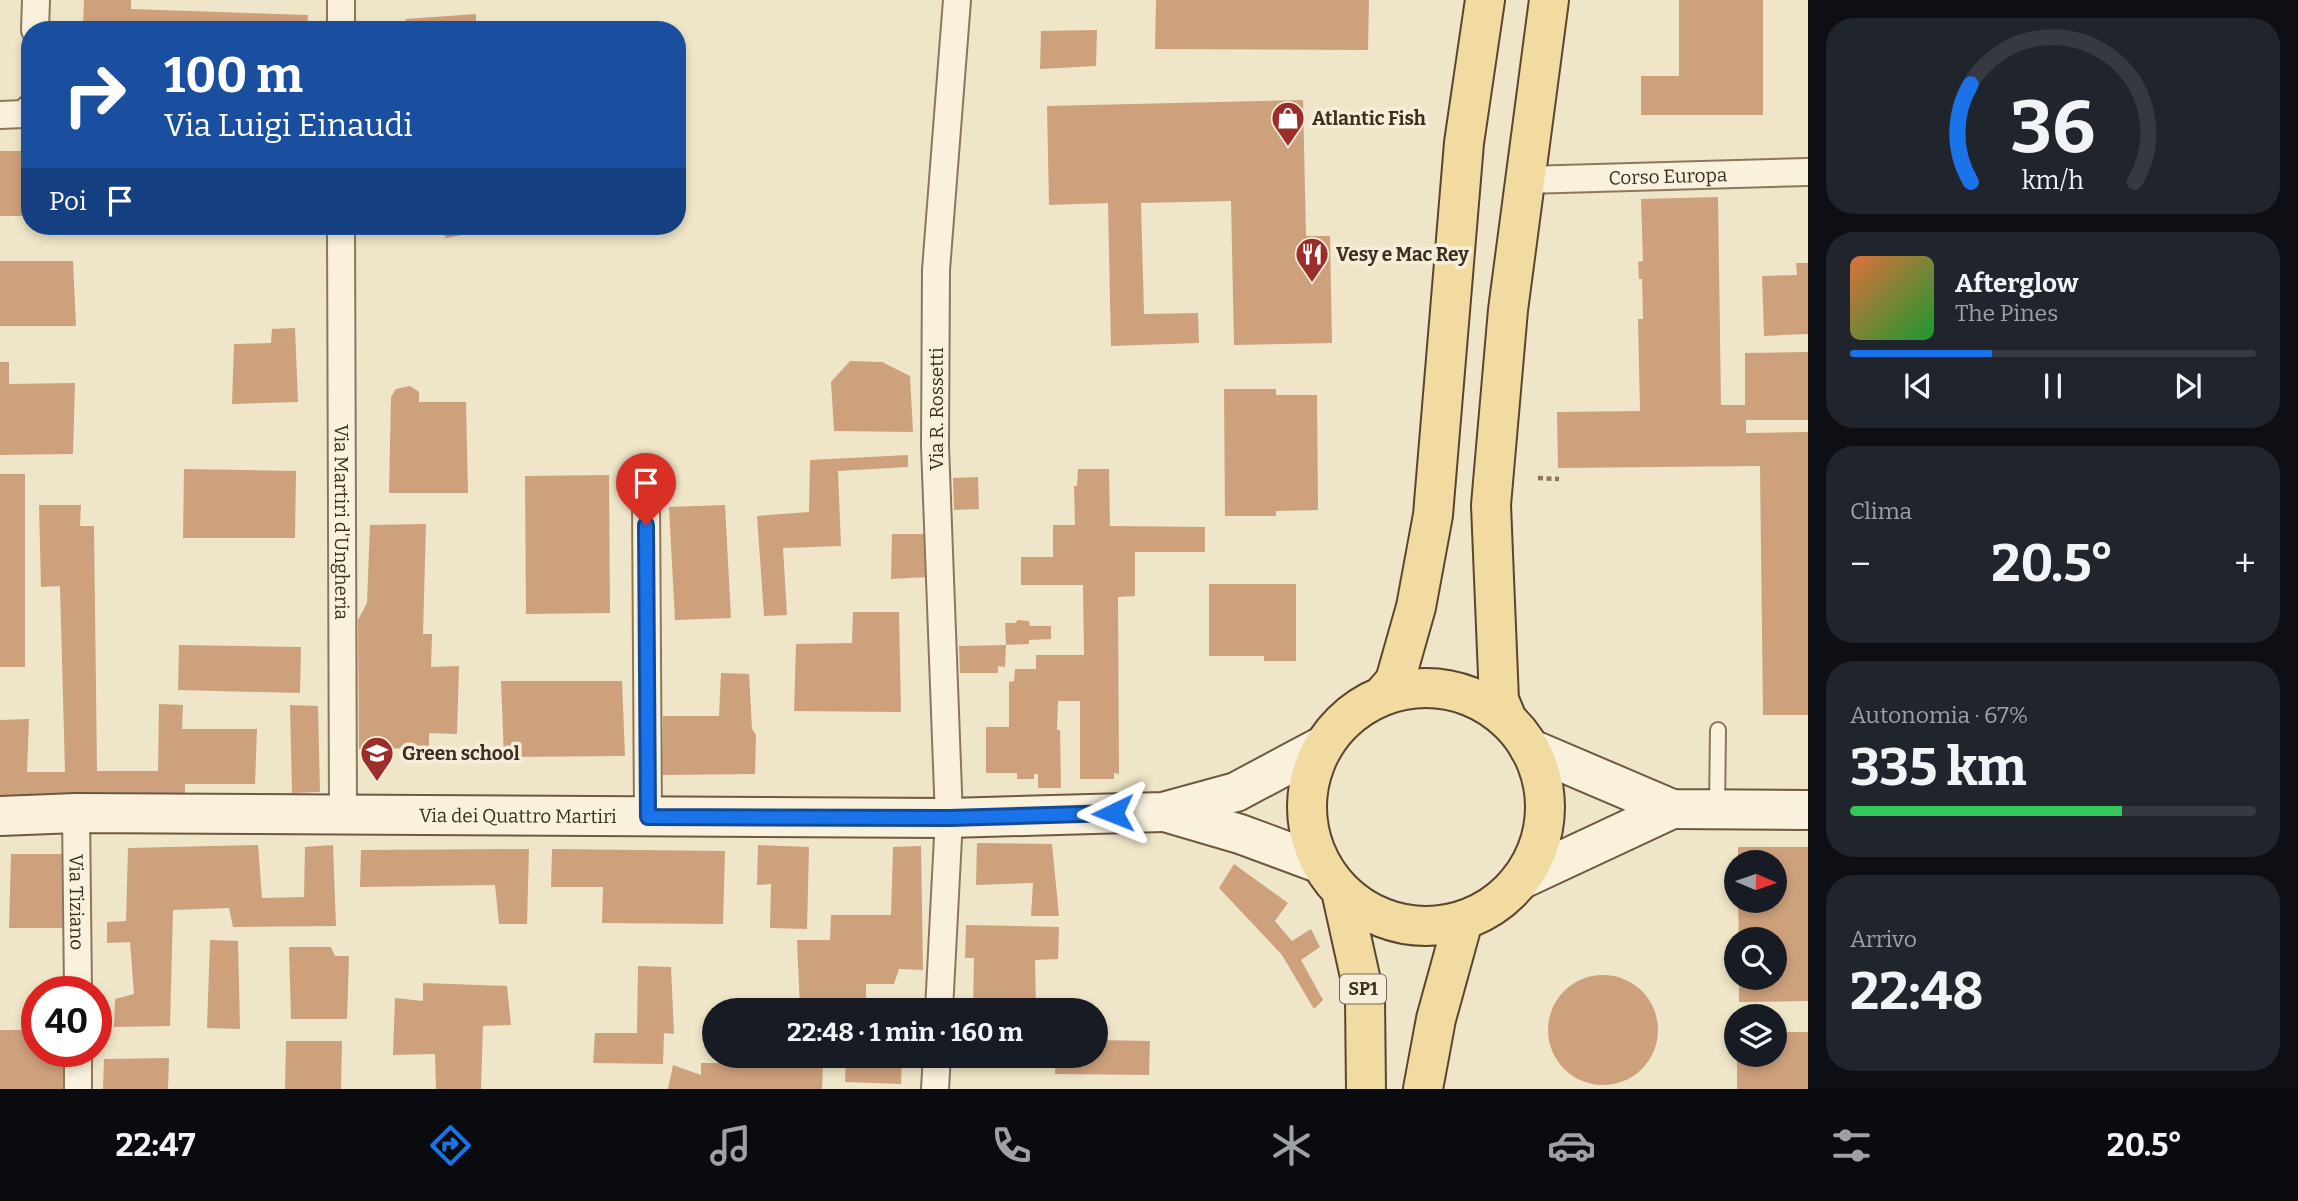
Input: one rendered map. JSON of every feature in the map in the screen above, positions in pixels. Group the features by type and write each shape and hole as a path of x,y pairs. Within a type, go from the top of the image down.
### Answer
{"main road":[{"path":"1381,697 1395,681 1416,607 1433,515 1464,143 1485,0"},
{"path":"1518,734 1479,700 1447,690 1413,688 1381,697 1348,716 1324,745 1312,773 1306,804 1310,835 1331,878 1367,912 1398,924 1431,927 1464,921 1495,905 1520,880 1537,850 1545,816 1542,780 1518,734 1499,699 1491,505 1508,310 1549,0"},
{"name":"SP1","path":"1331,878 1365,999 1366,1089"},
{"path":"1423,1089 1436,1019 1464,921"}],"street":[{"path":"35,21 36,0"},
{"path":"341,0 341,21"},
{"name":"Via R. Rossetti","path":"940,998 949,818 935,446 936,270 957,0"},
{"path":"0,115 21,114"},
{"name":"Corso Europa","path":"1526,180 1808,172"},
{"name":"Via Martiri d'Ungheria","path":"341,235 344,816"},
{"path":"646,498 648,817"},
{"path":"1518,734 1672,809 1808,810"},
{"name":"Via dei Quattro Martiri","path":"0,816 76,813 949,818 1163,812 1236,792 1324,745"},
{"path":"1520,880 1672,809"},
{"name":"Via dei Quattro Martiri","path":"1163,812 1240,834 1331,878"},
{"name":"Via Tiziano","path":"76,813 78,976"},
{"path":"78,1067 78,1089"},
{"path":"935,1089 936,1068"}],"lane":[{"path":"1717,810 1718,730"}],"path":[{"path":"1538,478 1559,479"}],"building":[{"path":"84,0 131,0 131,9 308,15 308,21 83,21"},
{"path":"1156,0 1369,0 1368,50 1155,49"},
{"path":"1679,0 1763,0 1763,115 1641,115 1641,76 1679,76"},
{"path":"476,14 476,21 406,19"},
{"path":"1097,30 1096,66 1040,69 1041,31"},
{"path":"1303,100 1306,236 1330,236 1332,343 1234,345 1231,201 1141,203 1144,314 1198,313 1199,343 1111,346 1108,203 1049,205 1047,106"},
{"path":"0,151 21,151 21,216 0,216"},
{"path":"1718,197 1721,405 1745,405 1745,353 1808,352 1808,420 1746,420 1746,433 1808,432 1808,715 1763,715 1760,466 1558,468 1557,412 1640,411 1638,319 1643,319 1642,279 1639,279 1638,262 1643,261 1641,199"},
{"path":"0,261 73,261 76,326 0,326"},
{"path":"1796,263 1808,263 1808,334 1764,336 1762,276 1797,275"},
{"path":"295,328 298,402 232,404 234,344 271,343 272,329"},
{"path":"850,361 882,362 910,376 913,432 834,431 831,382"},
{"path":"0,362 9,362 9,384 75,383 73,454 0,455"},
{"path":"410,386 419,392 419,402 466,402 468,493 389,493 391,397 396,389"},
{"path":"1224,389 1276,389 1276,395 1317,395 1318,510 1276,511 1276,516 1225,516"},
{"path":"908,455 908,467 838,471 841,546 783,548 787,615 764,616 757,516 809,512 810,460"},
{"path":"184,469 296,471 295,538 183,538"},
{"path":"1078,469 1109,469 1110,526 1205,527 1205,552 1135,552 1135,596 1118,597 1119,774 1114,773 1114,779 1080,779 1080,701 1058,701 1061,788 1038,788 1038,774 1034,774 1034,779 1017,779 1017,773 986,773 986,727 1009,727 1009,682 1014,681 1015,669 1036,669 1036,655 1084,655 1083,585 1021,585 1021,557 1053,557 1053,525 1075,525 1074,486 1077,486"},
{"path":"0,474 25,474 25,667 0,667"},
{"path":"609,475 610,613 526,614 525,476"},
{"path":"978,477 979,509 954,510 953,478"},
{"path":"39,505 81,505 80,526 94,526 97,771 158,771 159,704 183,705 182,729 257,729 255,784 185,784 185,794 0,797 0,720 29,719 27,772 65,772 60,586 41,587"},
{"path":"725,505 731,618 675,620 669,507"},
{"path":"426,524 423,634 432,634 431,667 459,666 457,734 429,733 429,748 359,749 358,620 367,603 370,525"},
{"path":"892,534 924,534 928,577 891,579"},
{"path":"1209,584 1296,584 1296,661 1264,661 1264,656 1209,656"},
{"path":"853,612 899,612 901,712 794,711 796,644 852,643"},
{"path":"1018,620 1029,621 1030,626 1051,626 1051,639 1006,645 1005,623 1015,623"},
{"path":"179,645 301,647 300,693 178,690"},
{"path":"1006,645 1005,667 998,666 998,673 960,673 959,646"},
{"path":"721,673 749,674 752,729 756,735 755,774 662,775 663,716 719,716"},
{"path":"501,681 622,681 625,756 504,757"},
{"path":"290,705 318,706 320,792 292,793"},
{"path":"977,843 1052,844 1059,916 1031,916 1033,883 976,885"},
{"path":"258,845 262,898 304,897 305,847 333,845 336,926 233,927 229,908 173,910 170,1026 114,1027 115,999 134,994 130,942 107,943 107,922 126,921 128,848"},
{"path":"758,845 809,847 807,929 770,928 771,884 757,885"},
{"path":"921,846 923,970 899,969 894,984 866,984 866,998 799,998 797,940 830,940 831,915 891,915 893,847"},
{"path":"1738,847 1808,847 1808,1001 1739,1002 1739,990 1787,990 1787,927 1739,927 1738,914 1787,914 1787,850 1738,850"},
{"path":"529,849 527,924 499,924 495,885 360,887 361,850"},
{"path":"552,849 725,851 723,924 602,923 603,887 551,887"},
{"path":"11,854 67,854 70,928 9,928"},
{"path":"1234,864 1288,903 1275,921 1292,941 1311,929 1320,947 1301,960 1323,1000 1314,1009 1282,955 1219,888"},
{"path":"966,925 1059,927 1058,959 1035,960 1036,998 973,998 974,958 965,958"},
{"path":"210,940 238,941 240,1029 207,1028"},
{"path":"289,947 331,947 335,956 349,956 347,1019 291,1019"},
{"path":"638,966 671,967 674,1034 664,1033 663,1064 593,1063 595,1033 637,1033"},
{"path":"1603,975 1624,979 1642,991 1654,1009 1658,1030 1654,1051 1642,1069 1624,1081 1603,1085 1582,1081 1564,1069 1552,1051 1548,1030 1552,1009 1564,991 1582,979"},
{"path":"423,983 507,986 511,1025 483,1026 481,1089 436,1089 435,1054 393,1055 395,998 423,1001"},
{"path":"0,1030 21,1030 21,1067 66,1067 65,1089 0,1089"},
{"path":"1787,1032 1808,1032 1808,1089 1737,1089 1737,1067 1787,1067"},
{"path":"1108,1040 1150,1041 1149,1075 1055,1074 1055,1068 1108,1068"},
{"path":"286,1041 342,1041 341,1089 285,1089"},
{"path":"169,1058 168,1089 103,1089 104,1067 112,1067 112,1059"},
{"path":"701,1063 702,1068 823,1068 822,1089 668,1089 673,1065 701,1075"},
{"path":"846,1068 902,1068 901,1084 845,1082"}],"place":[{"name":"Atlantic Fish","path":"1288,148"},
{"name":"Vesy e Mac Rey","path":"1312,284"},
{"name":"Green school","path":"377,783"}],"route":[{"path":"646,525 648,817 949,818 1113,813"}]}
